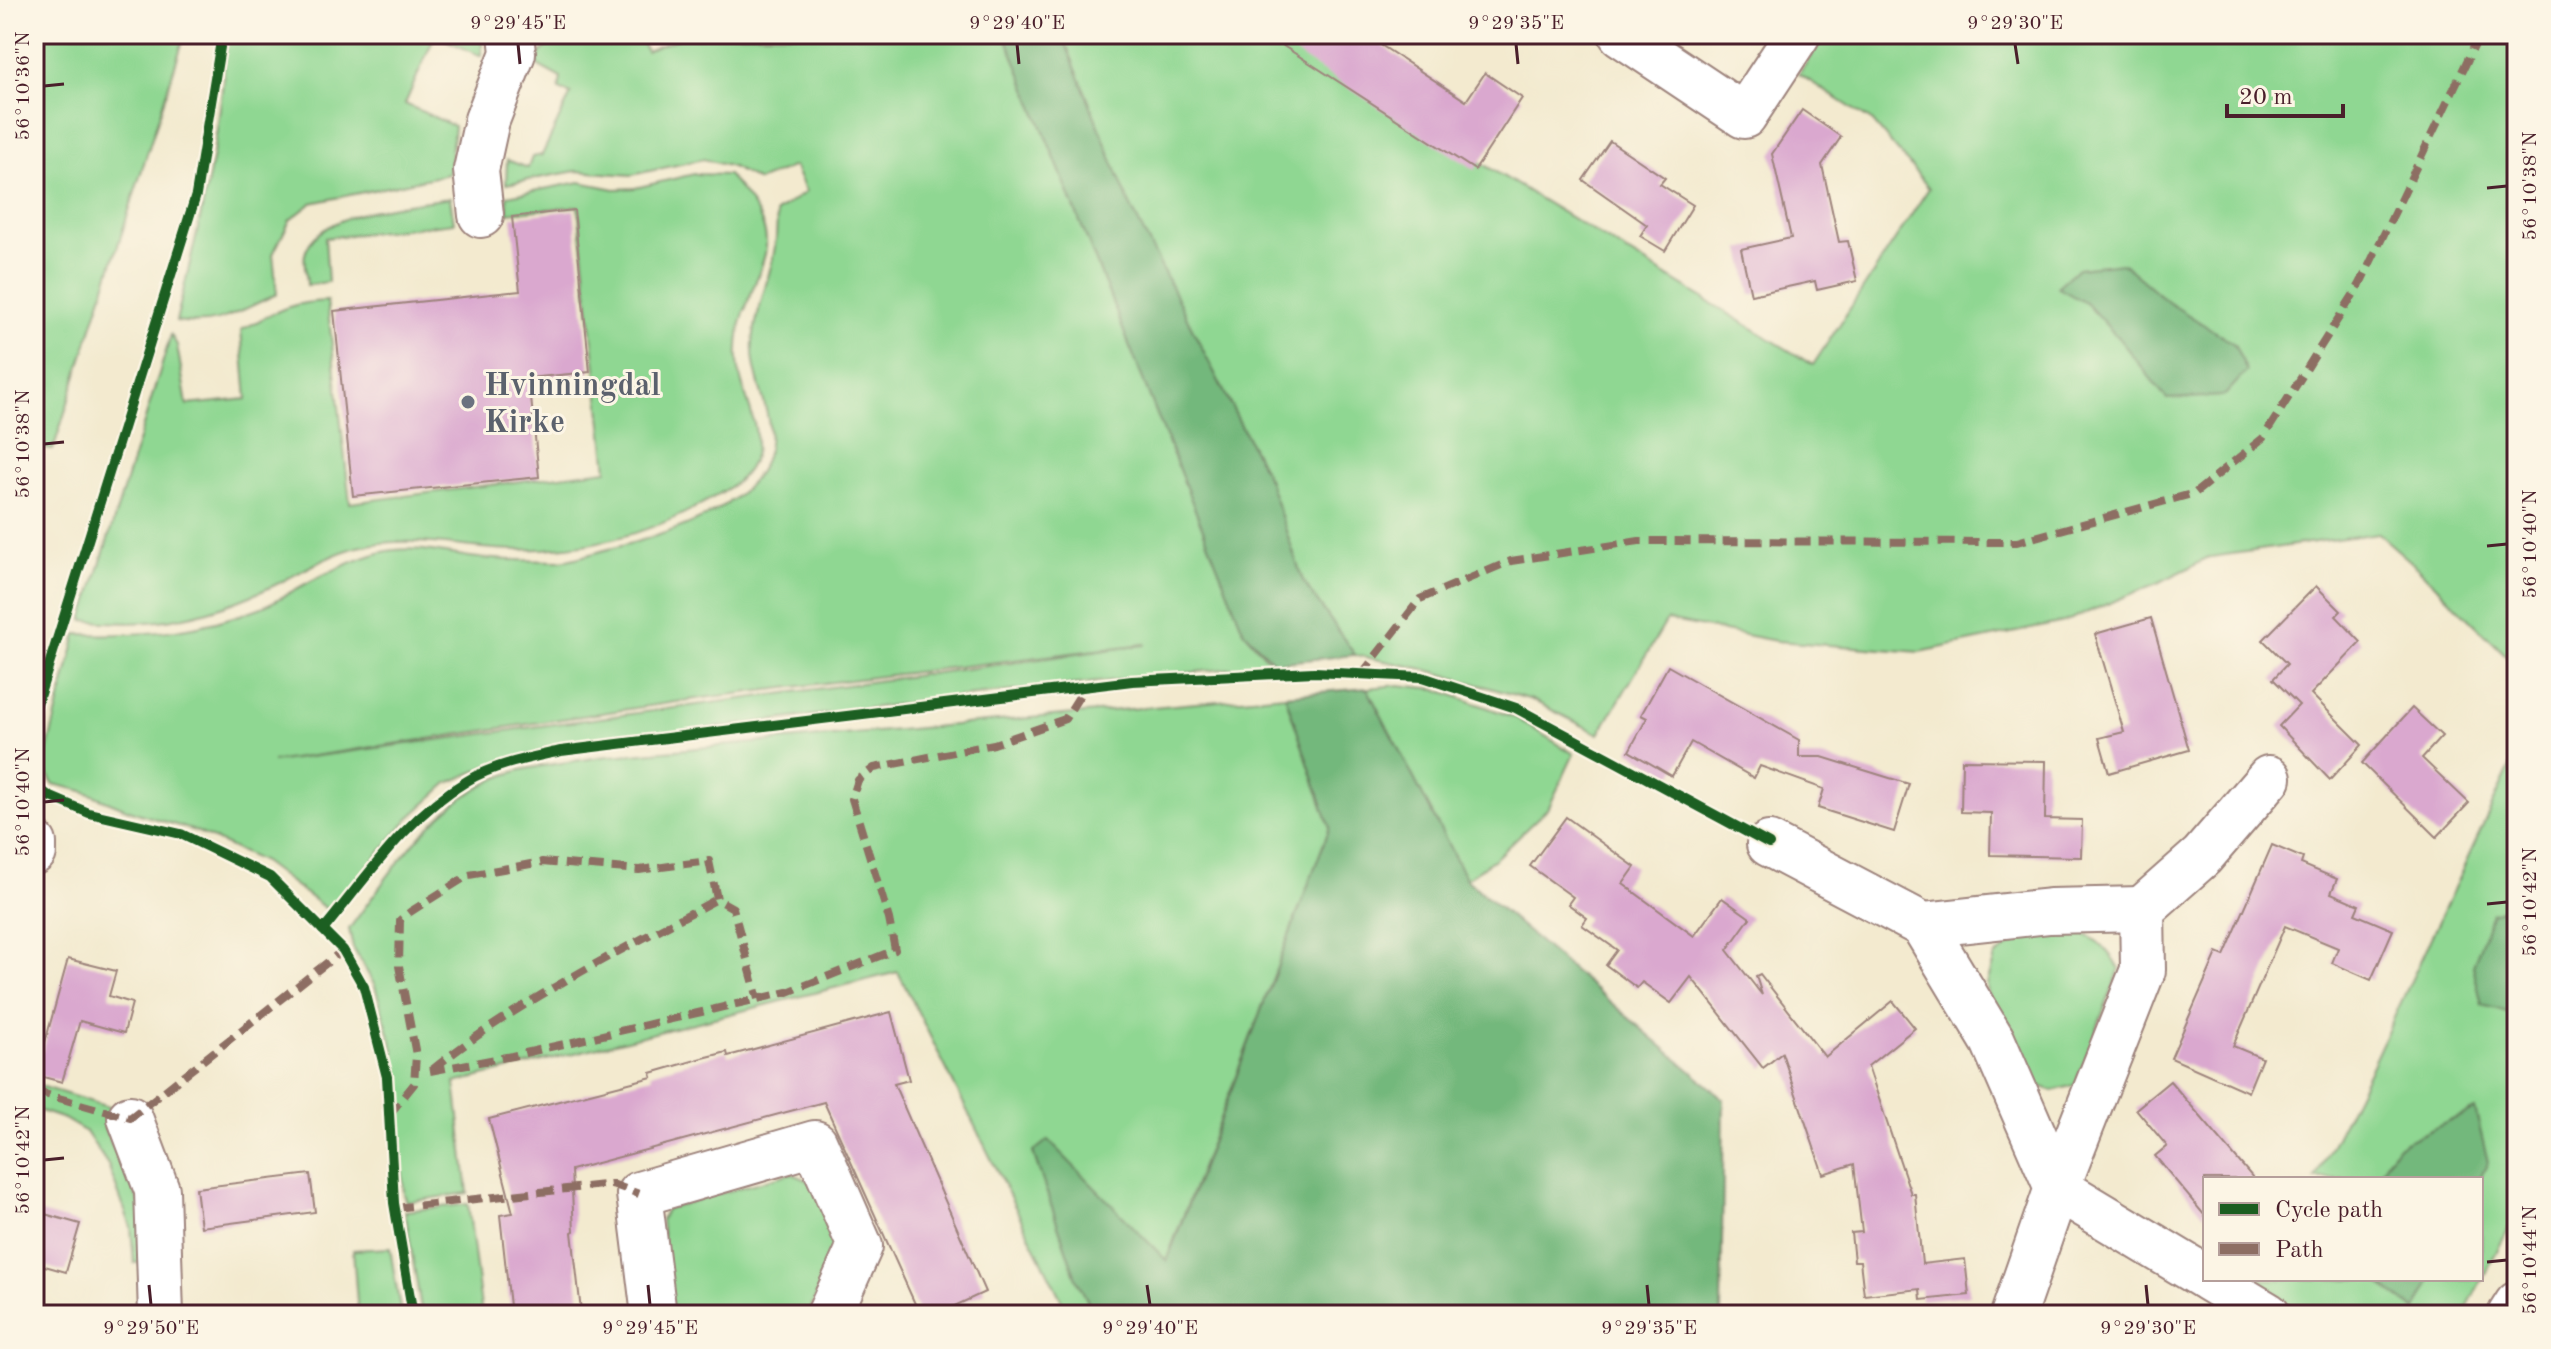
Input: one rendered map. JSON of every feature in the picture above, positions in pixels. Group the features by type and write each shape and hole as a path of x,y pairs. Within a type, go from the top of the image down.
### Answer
{"street":[{"path":"481,215 476,170 487,120 513,53 511,34"},
{"path":"1621,34 1744,116 1798,34"},
{"path":"1923,925 2050,911 2142,909 2202,856 2269,778"},
{"path":"1769,844 1923,925 1993,1041 2057,1188 2203,1276"},
{"path":"2013,1315 2057,1188 2143,970 2142,909"},
{"path":"130,1118 157,1190 161,1315"},
{"path":"654,1315 639,1194 815,1143 860,1246 829,1315"},
{"path":"2212,1281 2268,1315"},
{"path":"2510,1315 2517,1304"}],"green space":[{"path":"34,34 185,34 53,450 34,448"},
{"path":"226,34 483,34 481,56 435,35 405,104 454,126 449,174 312,203 290,220 273,254 277,294 218,320 176,321 215,143"},
{"path":"562,34 639,34 646,51 689,34 1005,34 1244,632 1272,664 956,697 566,747 493,764 448,783 408,819 333,908 325,908 263,862 198,832 134,812 83,791 53,784 43,766 77,634 148,633 216,622 269,604 351,562 395,550 509,560 558,561 576,558 651,538 701,518 744,490 759,472 770,436 755,369 753,342 775,246 776,212 806,192 794,166 758,181 732,167 703,159 632,175 576,171 506,184 507,160 528,168 532,157 542,155 571,94 559,89 561,78 537,65 541,52","holes":["1145,645 272,762 703,698"]},
{"path":"1005,34 1062,34 1130,205 1269,481 1303,581 1355,655 1275,663 1244,632"},
{"path":"1062,34 1269,34 1813,365 1929,188 1873,122 1799,74 1825,34 2517,34 2517,666 2416,566 2378,533 2211,557 2064,622 1920,652 1776,641 1667,620 1599,734 1532,700 1424,669 1355,655 1303,581 1269,481 1131,208"},
{"path":"694,174 728,175 756,211 765,232 765,254 742,318 738,343 739,370 756,432 756,444 748,469 732,485 679,516 610,540 514,550 418,542 379,543 337,554 251,596 182,618 134,623 83,620 171,335 177,345 187,405 247,399 241,330 291,306 327,301 350,503 607,470 578,206 508,213 507,196 580,182 615,189 635,188"},
{"path":"450,198 454,223 325,238 328,282 307,285 305,254 313,239 327,228 368,212"},
{"path":"2122,263 2168,302 2234,344 2247,371 2224,396 2167,399 2087,304 2057,287 2078,268"},
{"path":"1399,685 1436,689 1516,718 1574,754 1549,807 1497,857 1466,879 1367,688"},
{"path":"1367,688 1466,879 1724,1099 1721,1315 1095,1315 1076,1278 1033,1152 1048,1140 1167,1261 1330,827 1285,695"},
{"path":"1285,695 1330,827 1166,1261 1048,1141 1033,1152 1076,1278 1095,1315 1069,1315 898,972 455,1083 468,1193 407,1202 394,1050 375,986 353,948 349,929 422,834 467,795 493,780 521,770 599,757"},
{"path":"2517,752 2517,1213 2483,1277 2483,1177 2316,1177 2372,1065"},
{"path":"2517,904 2517,1004 2507,1012 2482,1005 2473,966 2492,913"},
{"path":"2065,927 2097,942 2120,969 2075,1085 2053,1091 2034,1084 1988,1006 1987,984 1995,957 2032,929"},
{"path":"34,1084 128,1113 104,1128 142,1208 151,1262 134,1263 131,1227 108,1165 86,1132 64,1119 34,1109"},
{"path":"2475,1109 2488,1162 2481,1177 2377,1177 2397,1146"},
{"path":"791,1173 812,1182 837,1237 835,1251 808,1315 669,1315 661,1220 666,1209"},
{"path":"468,1204 482,1315 422,1315 405,1211"},
{"path":"390,1248 401,1315 358,1315 353,1250"},
{"path":"2247,1281 2481,1281 2463,1315 2302,1315"},
{"path":"2377,1281 2430,1281 2416,1310"}],"building":[{"path":"1265,34 1364,34 1466,101 1485,73 1522,98 1475,170"},
{"path":"1802,110 1841,137 1822,165 1839,242 1848,241 1857,281 1817,290 1815,281 1751,295 1741,249 1791,238 1772,154"},
{"path":"1610,141 1665,178 1660,184 1693,205 1665,251 1640,236 1647,225 1583,180"},
{"path":"574,210 590,372 529,378 539,477 353,496 334,311 520,291 512,217"},
{"path":"2316,586 2341,611 2336,616 2361,642 2311,694 2362,745 2330,780 2279,726 2299,705 2273,679 2287,664 2263,640"},
{"path":"2151,618 2189,750 2109,773 2099,738 2124,732 2095,634"},
{"path":"1668,666 1799,740 1799,757 1822,757 1909,784 1894,832 1818,808 1824,789 1760,766 1754,778 1691,742 1672,776 1629,751 1647,718 1641,715"},
{"path":"2412,708 2442,736 2422,758 2469,803 2437,837 2362,763"},
{"path":"1962,760 2046,761 2045,819 2082,820 2081,857 1990,855 1991,813 1961,812"},
{"path":"1566,817 1635,867 1623,884 1694,936 1722,898 1750,918 1727,950 1762,995 1756,976 1760,974 1825,1057 1893,1001 1915,1028 1868,1066 1911,1194 1915,1194 1922,1264 1965,1259 1969,1295 1921,1300 1920,1289 1864,1295 1860,1261 1854,1261 1851,1233 1862,1232 1854,1164 1823,1174 1782,1053 1763,1068 1691,977 1671,1003 1642,982 1637,988 1606,965 1617,950 1582,925 1587,918 1568,904 1573,897 1530,866"},
{"path":"2272,845 2303,858 2301,864 2337,879 2331,893 2359,905 2355,914 2393,930 2371,980 2332,963 2338,948 2285,926 2233,1046 2262,1058 2248,1092 2171,1058 2217,953 2224,956"},
{"path":"68,959 116,971 109,996 132,1003 124,1033 80,1021 62,1082 36,1075"},
{"path":"891,1012 909,1080 894,1084 985,1292 935,1315 920,1315 824,1102 571,1170 572,1232 581,1311 571,1312 571,1315 511,1315 500,1215 513,1213 489,1119 652,1077 651,1073 703,1058 727,1052 728,1056"},
{"path":"2170,1081 2252,1177 2203,1177 2203,1214 2155,1156 2167,1146 2136,1109"},
{"path":"310,1174 315,1212 201,1227 196,1188"},
{"path":"34,1211 80,1224 66,1272 34,1263"}],"marked path":[{"path":"1361,675 1420,599 1511,561 1639,541 2017,542 2195,493 2263,438 2360,284 2480,34"},
{"path":"430,1071 512,1056 788,992 895,950 889,919 852,799 858,780 874,768 994,744 1065,719 1085,687"},
{"path":"389,1115 414,1084 416,1055 399,966 400,920 469,875 542,862 639,870 709,861 717,899 733,908 758,999"},
{"path":"433,1069 535,999 717,899"},
{"path":"34,1091 130,1118 343,950"},
{"path":"395,1208 612,1184 639,1194"}],"cycle path":[{"path":"34,713 196,195 220,34"},
{"path":"323,930 389,849 425,812 467,781 501,766 561,751 1132,681 1314,672 1422,677 1516,708 1769,844"},
{"path":"34,785 49,796 89,813 181,834 270,877 343,950 364,987 387,1077 394,1203 413,1315"}],"place":[{"name":"Hvinningdal Kirke","path":"468,402"}]}
